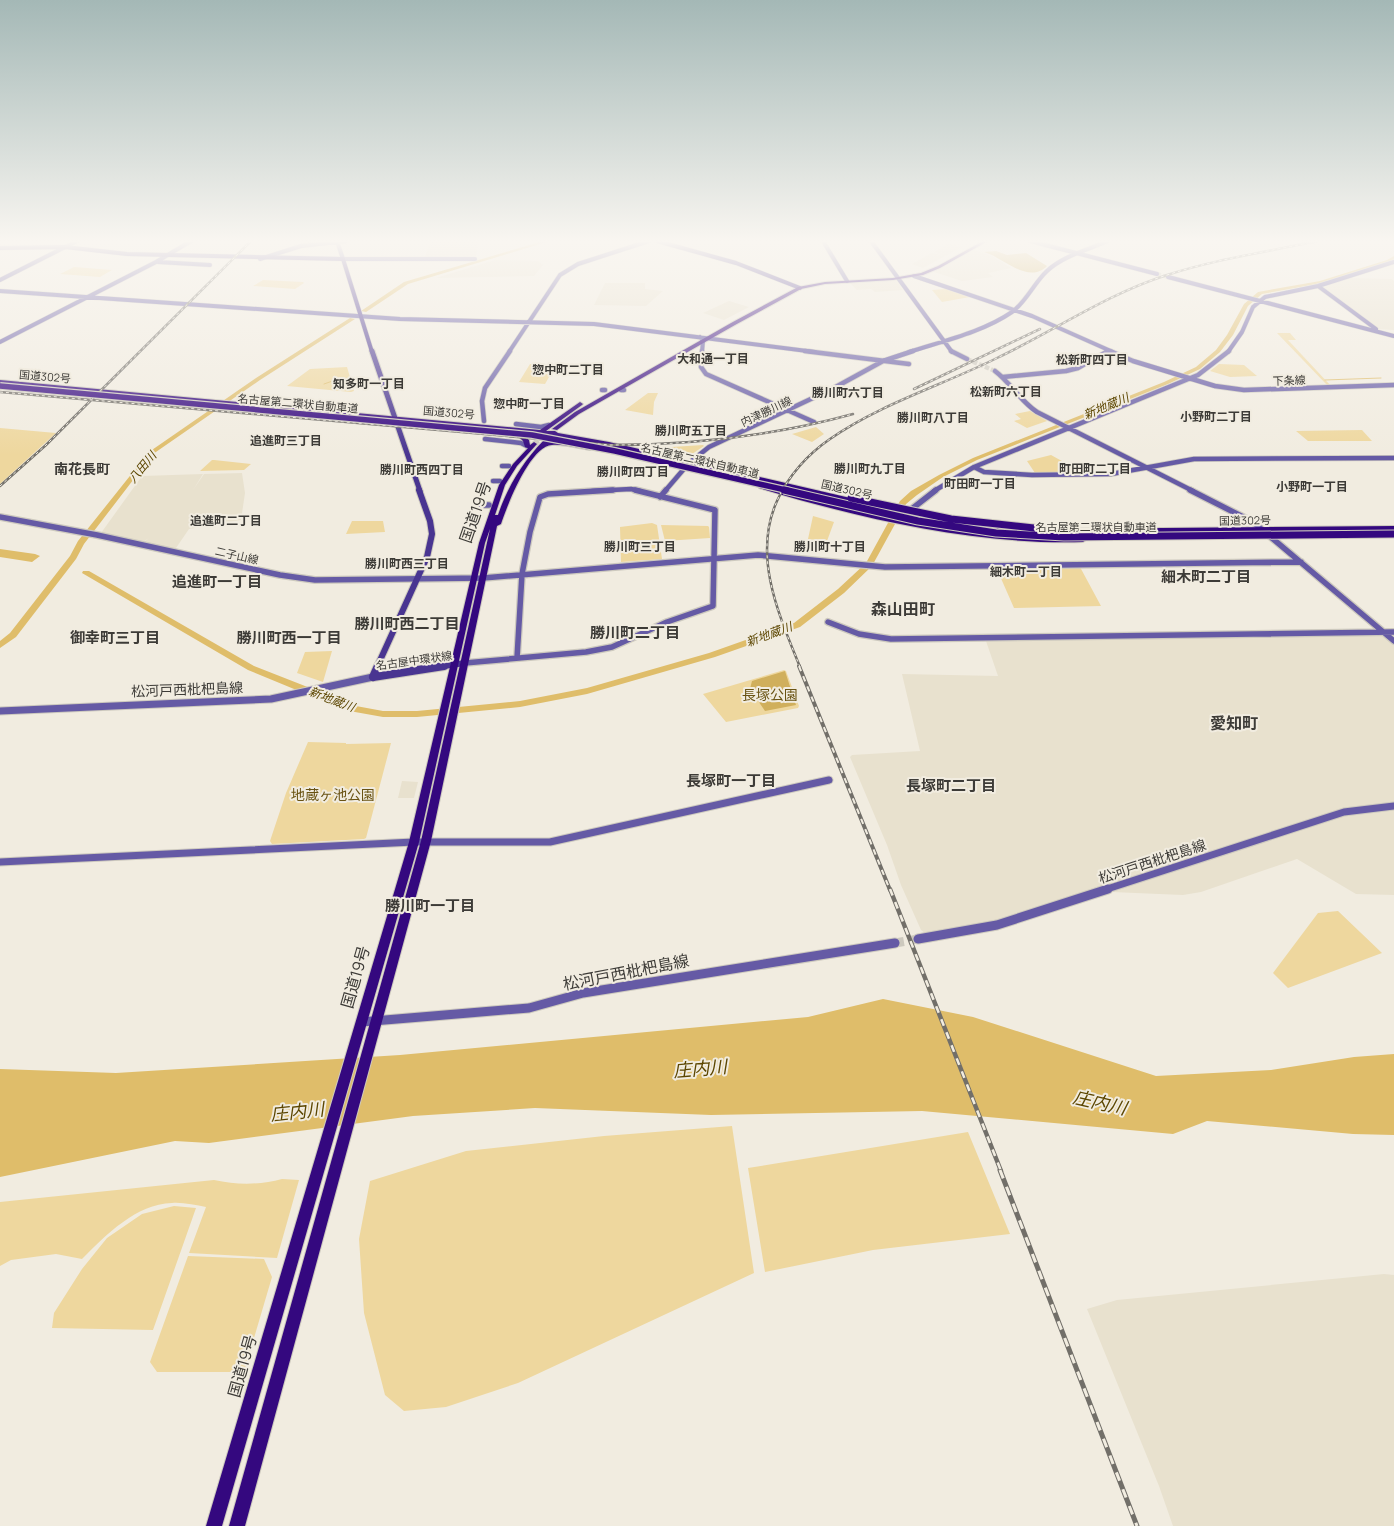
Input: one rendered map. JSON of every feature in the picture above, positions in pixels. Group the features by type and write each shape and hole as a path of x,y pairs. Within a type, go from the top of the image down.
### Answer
{"highway":[{"name":"国道19号","path":"236,1526 250,1480 414,842 474,578 508,486 521,464 545,436 647,370 703,339 745,312"},
{"path":"486,543 482,534 485,505 497,481 509,466 604,390 647,370"},
{"path":"545,436 622,390 647,370"},
{"name":"国道302号","path":"0,385 272,405 520,435 566,436 888,509 966,524 1028,530 1394,531"},
{"name":"国道302号","path":"0,385 262,412 357,420 394,420 531,430 545,436 580,445 692,465 761,487 854,508 888,509"},
{"name":"名古屋第二環状自動車道","path":"0,385 532,435 615,451 876,512 953,528 1041,537 1394,531"},
{"path":"61,391 134,393 272,405"},
{"path":"61,391 124,400 262,412"},
{"path":"520,435 526,440 561,433 566,436"},
{"path":"545,436 551,443 600,449"},
{"path":"758,479 777,481 932,516 1014,528 1129,535"},
{"path":"761,487 793,497 915,525 997,538 1066,541 1129,535"},
{"name":"国道19号","path":"214,1526 426,841 483,578 486,543"}],"main road":[{"name":"名古屋中環状線","path":"359,312 394,420 430,521 432,534 426,556 416,580 372,677"},
{"name":"名古屋中環状線","path":"372,677 465,663"}],"street":[{"path":"0,342 58,312"},
{"path":"302,312 428,321 594,324 909,364"},
{"path":"484,421 482,401 485,388 535,312"},
{"path":"922,312 952,352 968,359"},
{"name":"内津勝川線","path":"692,465 736,438 886,361 992,324 1011,312"},
{"path":"1020,312 1108,351"},
{"path":"913,508 928,495 974,467 1212,366 1227,353 1241,333 1251,312"},
{"path":"1303,312 1394,336"},
{"path":"1352,312 1377,331 1394,331"},
{"path":"703,339 701,367 706,374 814,422"},
{"path":"1002,377 1066,371 1078,368 1108,351"},
{"name":"下条線","path":"1108,351 1133,362 1224,388 1244,390 1394,386"},
{"path":"995,371 1024,403 1052,421 1250,520 1394,641"},
{"name":"内津勝川線","path":"692,465 709,447 789,411"},
{"path":"485,439 521,443 545,436 541,427 516,424"},
{"path":"974,467 984,472 1032,475 1111,474 1178,460 1194,459 1394,458"},
{"path":"662,497 692,465"},
{"path":"502,466 509,466"},
{"path":"465,663 586,652 612,647 667,622 713,606 714,510 626,489 540,497 530,532 522,574 517,658"},
{"name":"二子山線","path":"0,517 96,535 299,579 416,580 483,578 714,558 776,555 877,566 1301,562"},
{"path":"828,622 860,634 891,639 1394,632"},
{"name":"松河戸西枇杷島線","path":"0,710 271,699 372,677"},
{"path":"0,862 426,841 550,842 829,780"},
{"name":"松河戸西枇杷島線","path":"918,939 1006,922 1344,812 1394,806"},
{"name":"松河戸西枇杷島線","path":"368,1024 529,1008 583,993 895,942"}],"shaded area":[{"path":"705,312 739,312 724,320 703,313"},
{"path":"1355,312 1394,312 1394,330 1378,329"},
{"path":"242,473 245,493 241,520 189,529 176,548 172,549 144,542 149,538 143,542 101,533 142,476 203,474 193,490 204,474"},
{"path":"1394,636 1394,895 1356,894 1297,859 1201,892 1183,895 1088,891 995,921 925,933 921,930 850,757 852,755 920,751 902,674 998,676 987,640"},
{"path":"402,781 418,782 414,798 398,798"},
{"path":"1384,1274 1394,1275 1394,1526 1173,1526 1159,1486 1087,1309 1117,1300"}],"green space":[{"path":"1277,333 1290,333 1296,340 1288,340 1331,386 1327,385"},
{"path":"530,364 556,365 545,384 519,382"},
{"path":"1219,364 1244,365 1257,376 1230,377 1210,371"},
{"path":"347,367 354,391 351,392 287,386 310,369"},
{"path":"648,393 658,393 654,402 653,415 625,410"},
{"path":"1030,411 1047,421 1027,428 1014,421 1021,419 1015,414"},
{"path":"816,427 824,434 812,442 792,434"},
{"path":"0,428 56,433 0,484"},
{"path":"1362,430 1372,441 1308,441 1296,431"},
{"path":"703,445 689,456 656,448"},
{"path":"1051,455 1080,472 1035,473 1027,461"},
{"path":"212,460 251,464 244,470 200,471"},
{"path":"813,516 834,522 827,541 808,539"},
{"path":"352,521 383,521 385,532 346,534"},
{"path":"652,523 657,525 662,559 621,562 620,527"},
{"path":"661,525 708,526 710,538 665,541"},
{"path":"996,567 1080,567 1101,606 1014,608"},
{"path":"332,651 323,682 297,673 305,652"},
{"name":"長塚公園","path":"784,670 799,706 798,708 726,722 703,694"},
{"path":"785,671 796,705 765,711 750,689 752,681"},
{"name":"地蔵ヶ池公園","path":"308,742 346,744 391,743 366,838 272,844 270,841 286,793"},
{"path":"1338,911 1382,953 1288,988 1273,973 1318,913"},
{"path":"732,1126 754,1273 518,1383 446,1407 404,1411 385,1395 364,1313 359,1239 370,1181 466,1151 604,1136"},
{"path":"968,1132 1010,1234 873,1250 765,1272 748,1168"},
{"path":"282,1179 299,1180 277,1258 189,1253 206,1207 176,1203 146,1209 122,1222 82,1259 56,1254 11,1260 0,1266 0,1202 214,1180 248,1184"},
{"path":"174,1206 196,1208 153,1330 52,1328 54,1313 82,1269 107,1238 142,1214"},
{"path":"188,1256 264,1259 272,1277 244,1372 157,1372 150,1362"}],"water":[{"path":"0,549 40,556 32,562 0,557"},
{"name":"庄内川","path":"883,999 973,1017 1156,1076 1271,1070 1354,1057 1394,1054 1394,1135 1353,1134 1207,1121 1173,1134 922,1111 711,1115 535,1108 413,1116 209,1143 175,1141 0,1177 0,1069 116,1073 400,1055 808,1017"}],"waterway":[{"name":"新地蔵川","path":"86,573 251,668 355,709 383,714 417,714 520,704 587,691 712,655 797,625 841,591 869,564 903,503 914,493 941,476 975,459 1166,383 1198,368 1218,351 1230,335 1242,312"},
{"name":"八田川","path":"0,645 13,635 151,453 258,379 352,319"},
{"path":"324,384 341,378"},
{"path":"1325,380 1381,378"}],"tunnel":[{"path":"967,359 995,371"},
{"path":"534,444 551,428"},
{"path":"895,943 918,939"}],"railway":[{"path":"91,400 179,312"},
{"path":"800,667 784,627 771,585 767,543 770,522 777,501 799,466 830,439 870,415 997,358 1083,312"},
{"path":"914,389 1040,329"},
{"path":"0,392 91,400"},
{"path":"0,486 46,445 91,400"},
{"path":"91,400 610,445 641,445 733,438 793,428 853,414"},
{"path":"799,666 890,890"},
{"path":"890,889 1001,1171"},
{"path":"1000,1170 1137,1526"}],"district":[{"name":"大和通一丁目","path":"713,358"},
{"name":"松新町四丁目","path":"1092,359"},
{"name":"惣中町二丁目","path":"568,369"},
{"name":"知多町一丁目","path":"369,383"},
{"name":"松新町六丁目","path":"1006,391"},
{"name":"勝川町六丁目","path":"848,392"},
{"name":"惣中町一丁目","path":"529,403"},
{"name":"小野町二丁目","path":"1216,416"},
{"name":"勝川町八丁目","path":"933,417"},
{"name":"勝川町五丁目","path":"691,430"},
{"name":"追進町三丁目","path":"286,440"},
{"name":"南花長町","path":"82,468"},
{"name":"勝川町九丁目","path":"870,468"},
{"name":"町田町二丁目","path":"1095,468"},
{"name":"勝川町西四丁目","path":"422,469"},
{"name":"勝川町四丁目","path":"633,471"},
{"name":"町田町一丁目","path":"980,483"},
{"name":"小野町一丁目","path":"1312,486"},
{"name":"追進町二丁目","path":"226,520"},
{"name":"勝川町三丁目","path":"640,546"},
{"name":"勝川町十丁目","path":"830,546"},
{"name":"勝川町西三丁目","path":"407,563"},
{"name":"細木町一丁目","path":"1026,571"},
{"name":"細木町二丁目","path":"1206,576"},
{"name":"追進町一丁目","path":"217,581"},
{"name":"森山田町","path":"903,609"},
{"name":"勝川町西二丁目","path":"407,623"},
{"name":"勝川町二丁目","path":"635,632"},
{"name":"御幸町三丁目","path":"115,637"},
{"name":"勝川町西一丁目","path":"289,637"},
{"name":"愛知町","path":"1234,723"},
{"name":"長塚町一丁目","path":"731,780"},
{"name":"長塚町二丁目","path":"951,785"},
{"name":"勝川町一丁目","path":"430,905"}]}
